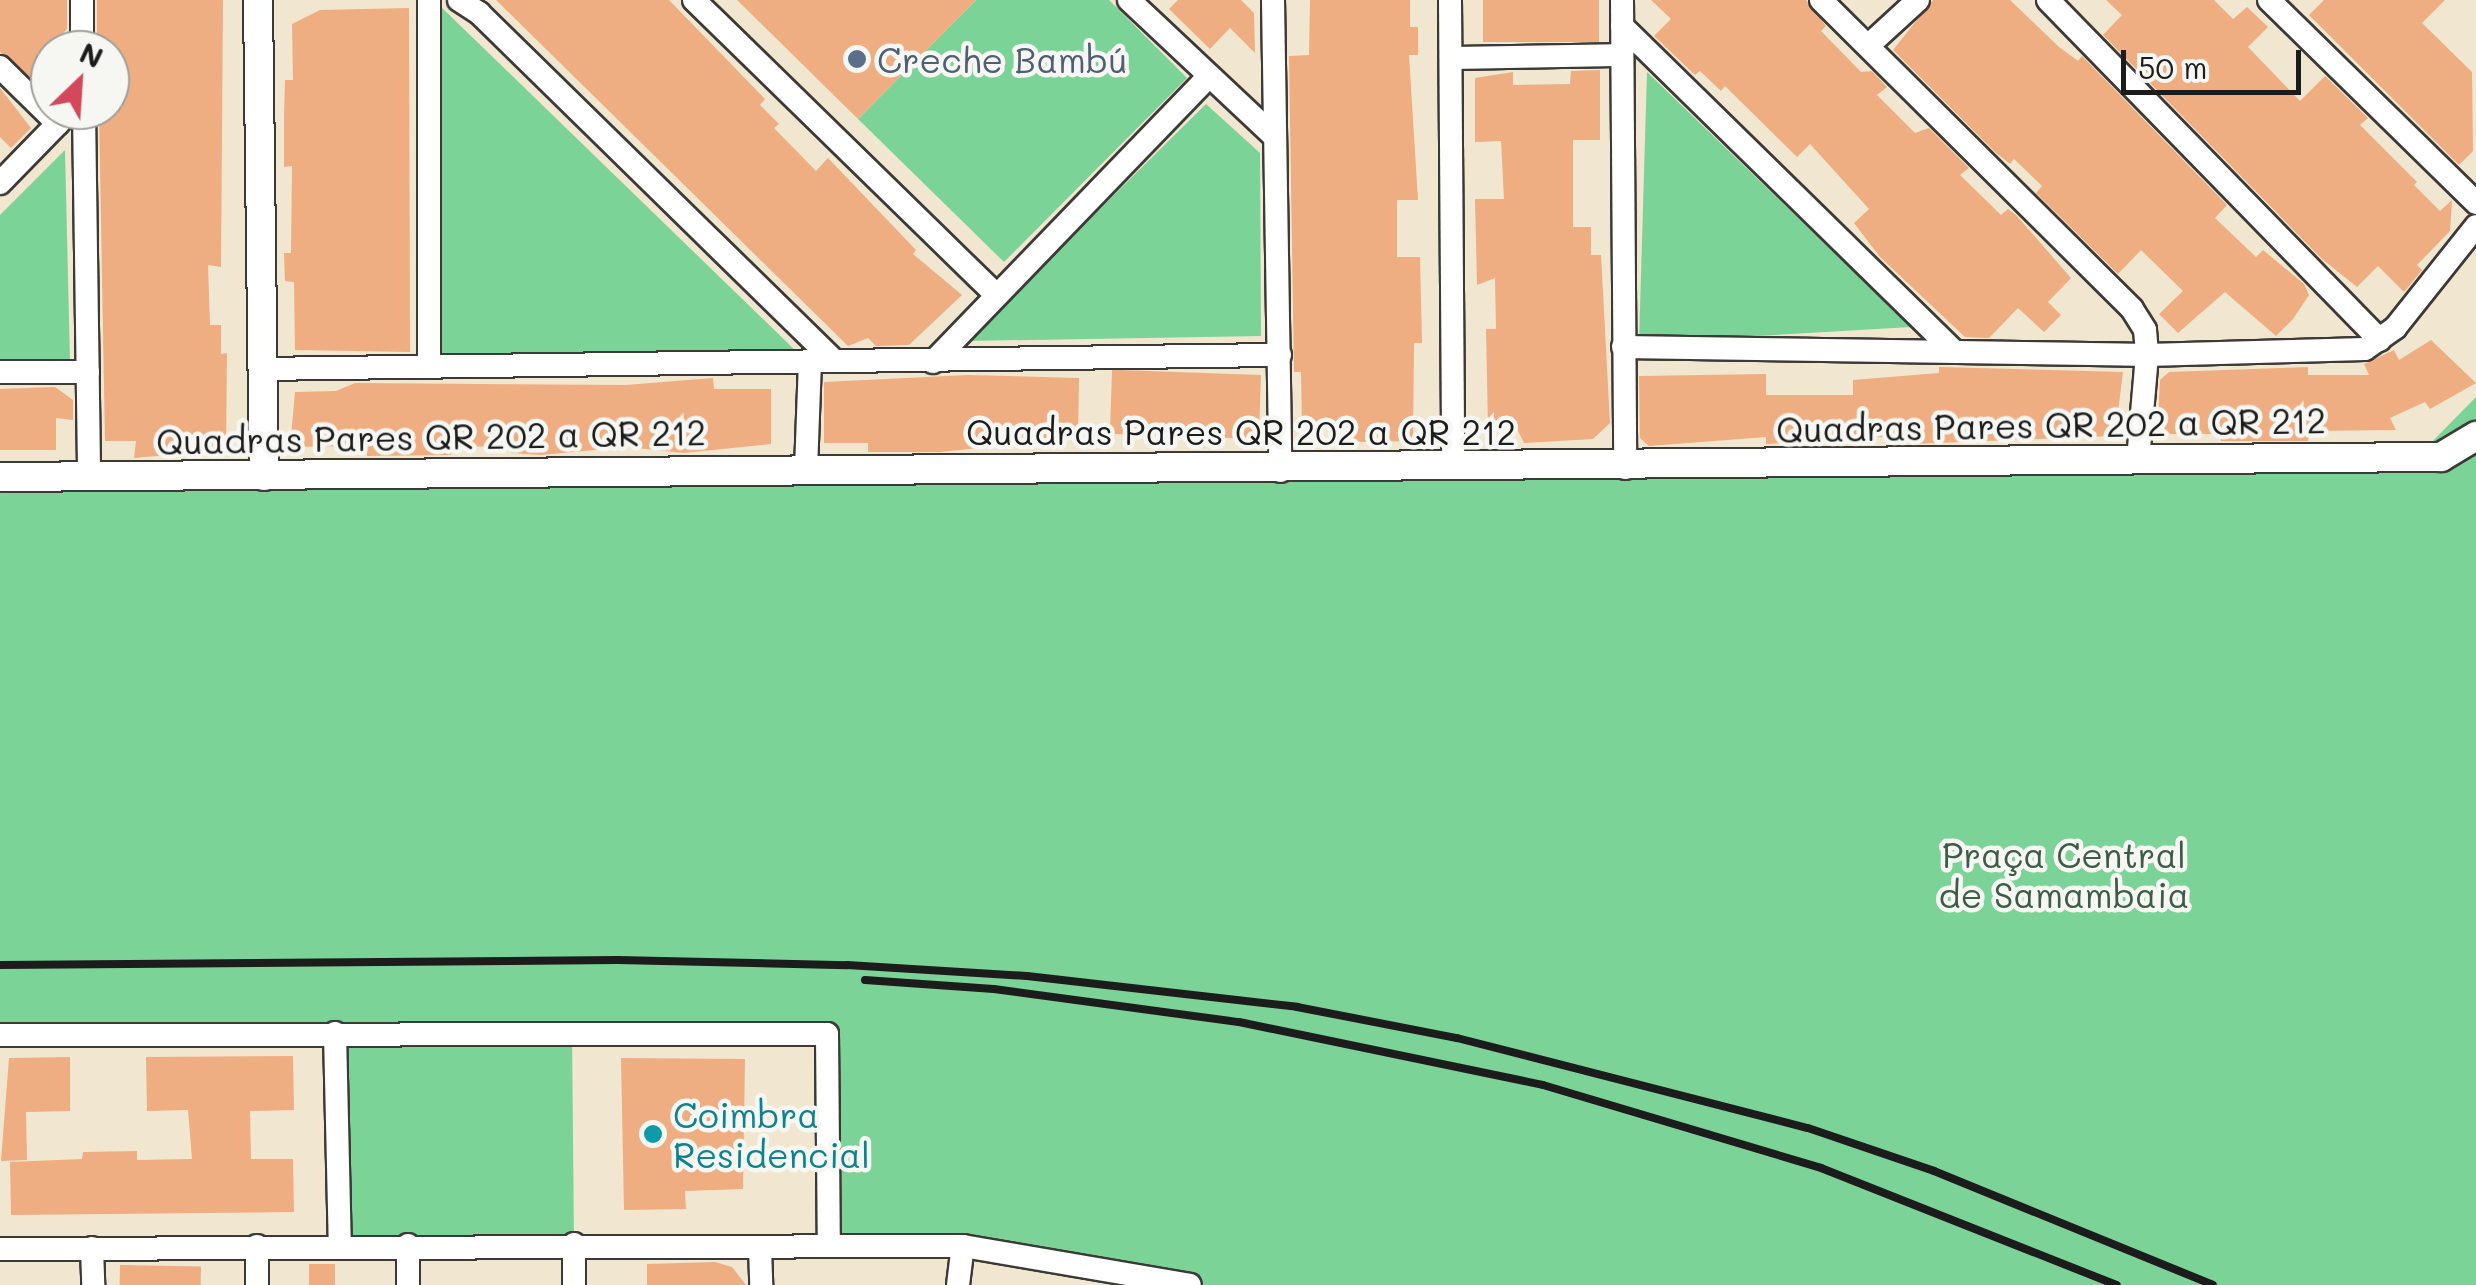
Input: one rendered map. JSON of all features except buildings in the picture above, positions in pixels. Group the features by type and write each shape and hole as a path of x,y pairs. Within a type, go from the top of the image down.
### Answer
{"street":[{"path":"82,0 82,30"},
{"path":"258,0 264,476"},
{"path":"429,0 429,366"},
{"path":"459,0 479,12 822,361"},
{"path":"694,0 996,295"},
{"path":"1129,0 1207,78 1274,136"},
{"path":"1273,0 1280,471"},
{"path":"1450,0 1453,467"},
{"path":"1622,0 1619,55 1625,468"},
{"path":"1821,0 1870,44 2132,309 2145,330 2147,356 2138,460"},
{"path":"1870,44 1918,0"},
{"path":"2270,0 2476,203"},
{"path":"2051,1 2380,340"},
{"path":"1622,26 1954,352"},
{"path":"1451,58 1619,55"},
{"path":"0,67 30,90"},
{"path":"933,362 1207,78"},
{"path":"0,183 52,130"},
{"path":"84,130 89,477"},
{"path":"1623,347 2147,356 2341,352 2380,340 2476,226"},
{"path":"260,370 1280,355"},
{"path":"806,470 822,361"},
{"path":"0,372 88,372"},
{"name":"Quadras Pares QR 202 a QR 212","path":"0,477 806,470 1280,471 2442,457 2476,436"},
{"path":"336,1033 340,1246"},
{"path":"0,1035 828,1034 828,1244"},
{"path":"408,1244 408,1285"},
{"path":"0,1249 408,1244 963,1246 1190,1285"},
{"path":"574,1244 574,1285"},
{"path":"257,1246 257,1285"},
{"path":"958,1285 963,1246"},
{"path":"92,1248 93,1285"},
{"path":"760,1248 761,1285"}],"green space":[{"path":"976,0 1109,0 1187,78 1004,262 858,119"},
{"path":"438,4 798,353 442,360"},
{"path":"1647,72 1911,327 1639,343"},
{"path":"1206,104 1260,153 1261,336 966,341"},
{"path":"65,150 70,362 0,361 0,215"},
{"name":"Praça Central de Samambaia","path":"2476,397 2476,1285 1190,1285 1033,1255 828,1243 827,1034 572,1030 574,1244 340,1246 335,1033 0,1035 0,484 2423,451"}],"railway":[{"path":"0,965 618,960 847,965 1027,976 1297,1007 1457,1038 1808,1128 1934,1171 2213,1285"},
{"path":"865,980 994,989 1239,1022 1543,1085 1821,1168 2117,1285"}],"place":[{"name":"Creche Bambú","path":"857,59"},
{"name":"Coimbra Residencial","path":"653,1134"}]}
